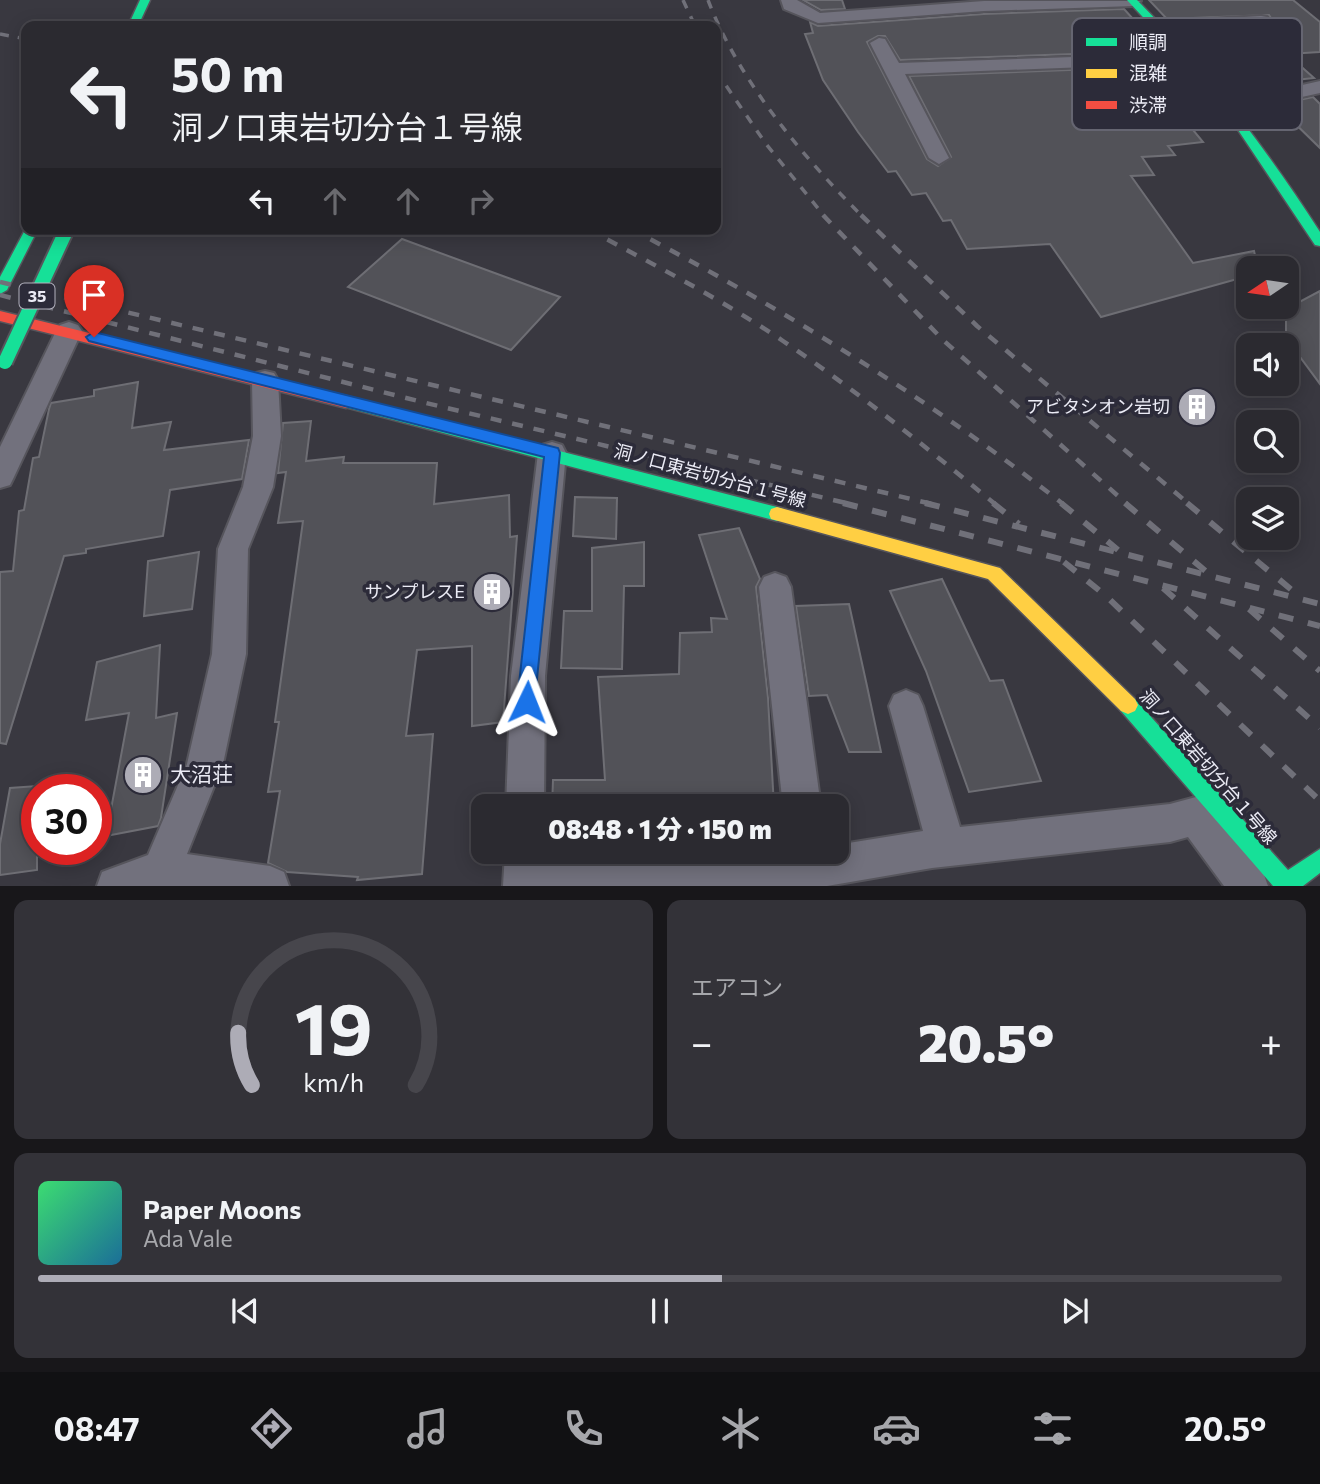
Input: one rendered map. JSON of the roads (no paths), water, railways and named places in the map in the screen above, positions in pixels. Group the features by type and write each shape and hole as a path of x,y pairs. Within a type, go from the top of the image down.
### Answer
{"street":[{"path":"135,21 145,0"},
{"path":"789,0 790,5 818,18 984,6 1133,1 1150,18"},
{"path":"879,43 939,158"},
{"path":"893,69 1072,62"},
{"path":"1302,91 1320,87"},
{"path":"1246,130 1267,157 1320,242"},
{"name":"35","path":"0,290 29,235"},
{"name":"35","path":"3,367 64,235"},
{"name":"洞ノ口東岩切分台１号線","path":"0,316 552,453 994,573 1107,681 1285,885"},
{"path":"0,477 69,331"},
{"path":"161,870 205,764 229,654 233,549 260,474 268,436 265,380"},
{"path":"525,794 528,676 552,453"},
{"path":"775,587 800,794"},
{"path":"906,706 947,847"},
{"path":"849,857 1170,823 1196,816 1248,886"},
{"path":"1285,885 1320,860"},
{"path":"523,886 524,864"},
{"path":"530,886 698,883 793,864"},
{"path":"116,886 161,870 270,886"}],"railway":[{"path":"683,0 693,21"},
{"path":"708,0 717,21"},
{"path":"721,30 737,60 774,116 817,169 862,216"},
{"path":"0,34 21,38"},
{"path":"721,78 766,144 825,217"},
{"path":"823,215 943,340 1127,504"},
{"path":"862,216 977,326 1189,504"},
{"path":"599,235 711,297 811,360 918,441 995,504"},
{"path":"642,235 744,291 853,357 960,428 1063,504"},
{"path":"0,282 932,504"},
{"path":"0,295 426,403 850,504"},
{"path":"843,503 1320,626"},
{"path":"925,503 1320,604"},
{"path":"993,503 1019,524"},
{"path":"1061,503 1118,550"},
{"path":"1125,503 1209,574"},
{"path":"1187,503 1299,596"},
{"path":"1064,562 1105,595 1320,801"},
{"path":"1163,588 1320,728"},
{"path":"1249,609 1320,671"}],"place":[{"name":"アビタシオン岩切","path":"1197,407"},
{"name":"サンプレスE","path":"492,592"},
{"name":"大沼荘","path":"143,775"}]}
